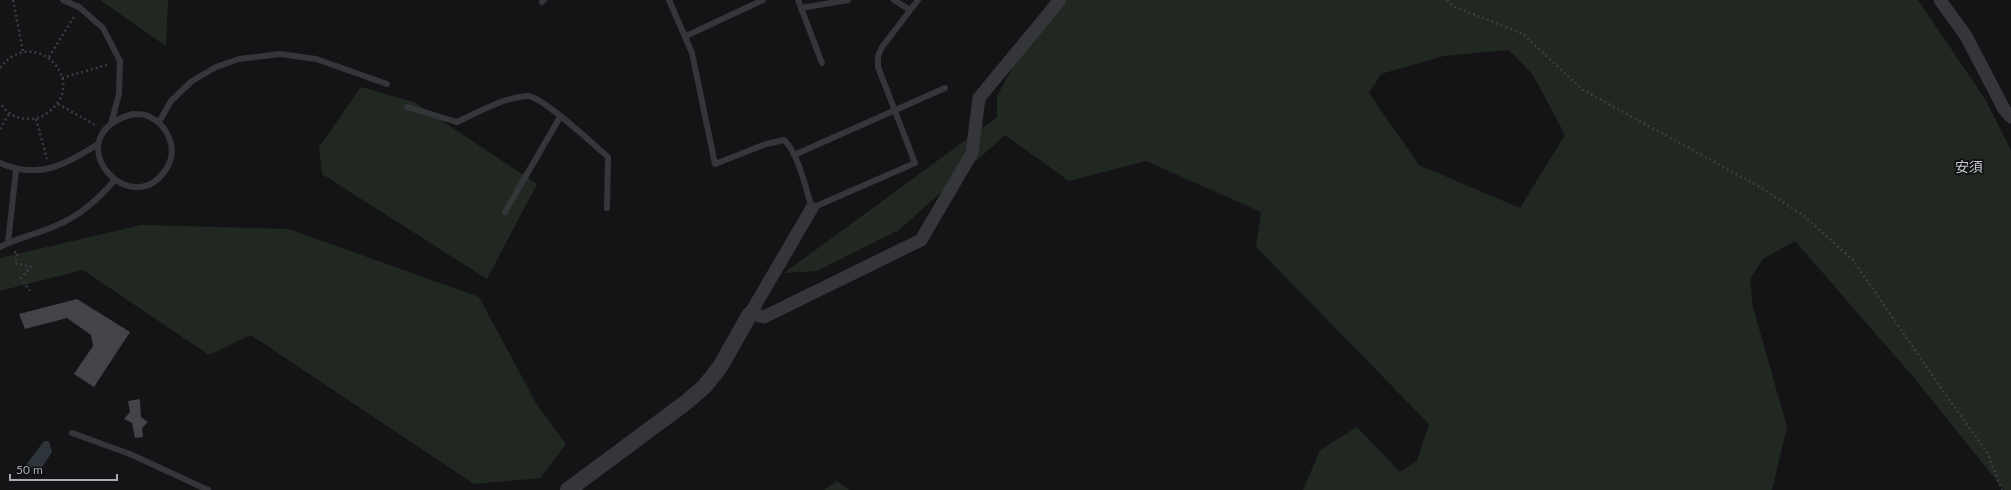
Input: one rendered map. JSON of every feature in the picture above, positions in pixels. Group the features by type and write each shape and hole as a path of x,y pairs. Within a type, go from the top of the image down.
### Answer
{"street":[{"path":"750,314 764,317 921,240 972,153 980,98 1060,0"},
{"path":"1940,0 1966,36 2004,109 2011,117"},
{"path":"568,490 684,404 704,387 720,367 812,208"}],"lane":[{"path":"64,0 79,7 103,28 120,61 119,94 110,124"},
{"path":"669,0 686,36 692,53 715,164 778,140 784,140 789,145 794,155 812,208 915,163 878,67 878,56 882,47 918,0"},
{"path":"686,36 763,0"},
{"path":"798,0 822,63"},
{"path":"801,8 848,0"},
{"path":"894,0 910,10"},
{"path":"159,122 171,101 192,81 216,67 238,59 280,54 316,59 387,84"},
{"path":"794,155 945,88"},
{"path":"407,107 458,122 506,100 528,96 538,100 608,157 609,173 607,208"},
{"path":"0,163 16,170 37,172 50,169 76,158 98,144 104,130 110,124 119,118 133,114 147,116 159,122 168,134 172,148 170,162 163,174 152,183 138,187 124,185 114,181 103,167 98,144"},
{"path":"504,212 560,117"},
{"path":"8,243 16,170"},
{"path":"0,247 56,226 78,215 96,202 114,181"},
{"path":"72,433 130,454 208,490"}],"path":[{"path":"13,0 23,52"},
{"path":"1447,0 1453,6 1523,34 1583,90 1760,187 1804,216 1853,260 1950,402 1988,452 2002,490"},
{"path":"49,56 79,7"},
{"path":"0,67 9,57 23,52 35,51 49,56 57,66 62,78 62,91 58,104 48,113 36,119 22,119 9,114 0,103"},
{"path":"62,78 120,61"},
{"path":"58,104 104,130"},
{"path":"0,129 9,114"},
{"path":"36,119 50,169"},
{"path":"0,247 18,253 15,263 31,267 21,278 30,291"}],"shaded area":[{"path":"100,0 168,0 166,46"},
{"path":"1050,0 1918,0 1985,99 2011,150 2011,490 2004,490 1915,379 1795,241 1763,259 1750,279 1753,307 1787,427 1772,490 1303,490 1320,450 1357,427 1400,472 1417,461 1429,424 1256,247 1261,212 1146,161 1069,181 1005,135 899,230 817,271 784,273 997,117 997,96","holes":["1509,50 1533,75 1565,135 1520,208 1419,165 1369,93 1381,74 1444,56"]},
{"path":"361,87 414,102 537,184 487,279 322,174 319,147"},
{"path":"141,225 289,229 479,297 536,403 566,444 540,478 474,484 251,335 209,355 83,270 0,291 0,258"},
{"path":"44,441 49,441 52,452 36,476 32,468 26,465"},
{"path":"837,481 849,490 824,490"}],"building":[{"path":"77,299 130,332 94,387 74,374 93,346 91,335 67,318 25,329 19,314"},
{"path":"140,399 141,417 148,422 142,428 143,437 135,438 132,423 124,419 130,412 128,401"}],"district":[{"name":"安須","path":"1969,167"}]}
